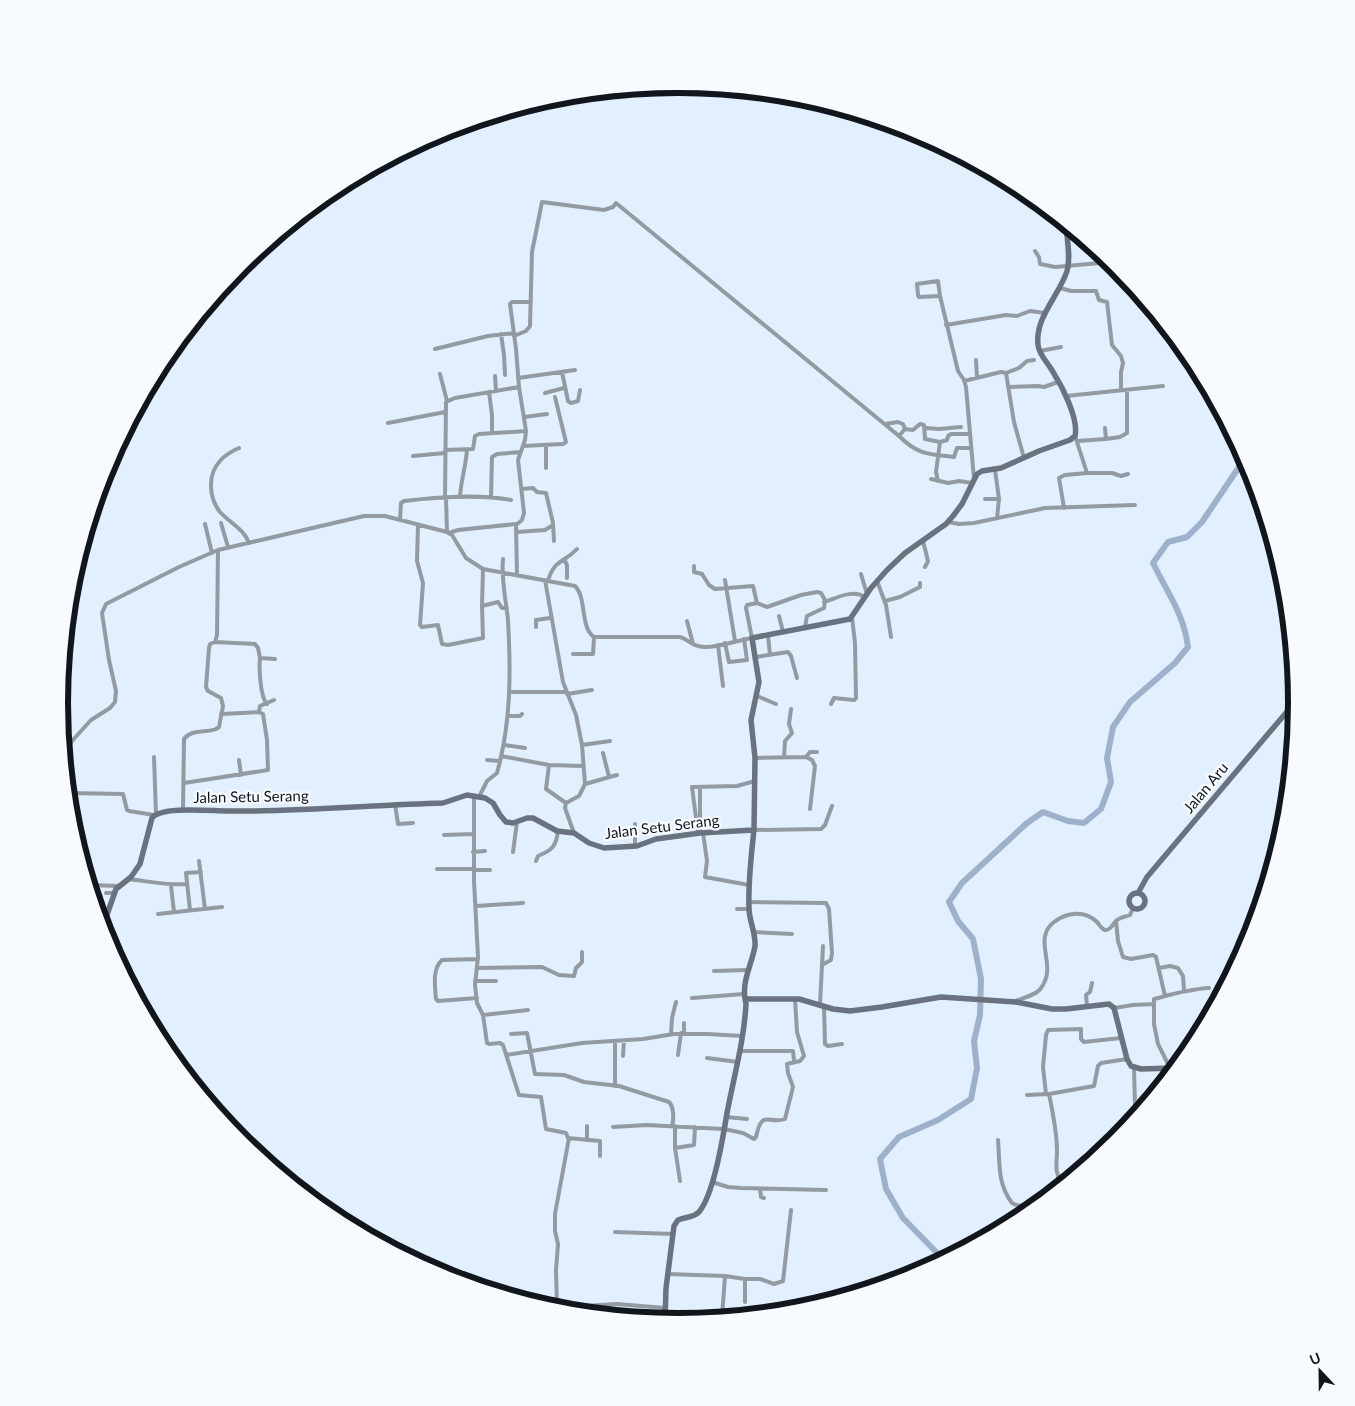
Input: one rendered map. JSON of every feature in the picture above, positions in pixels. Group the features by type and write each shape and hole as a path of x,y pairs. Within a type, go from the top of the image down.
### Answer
{"street":[{"path":"435,349 501,334 524,333 528,329 532,252 542,202 604,210 609,209 616,203 885,424 910,447 920,451 954,457 957,448 971,448"},
{"path":"1066,233 1068,265 1060,288 1045,313 1039,331 1040,351 1066,396 1087,473"},
{"path":"1035,251 1039,257 1040,264 1049,267 1100,264"},
{"path":"940,296 919,297 917,284 938,281 946,325 958,371 964,381 973,481"},
{"path":"1060,288 1071,291 1094,290 1097,292 1099,300 1107,302 1112,345 1120,354 1123,363 1121,369 1121,390"},
{"path":"69,746 91,720 116,702 116,690 109,660 102,613 103,608 106,604 154,580 218,550 364,516 385,516 448,532 516,524 522,520 524,515 518,464 526,431 519,388 510,303 530,302"},
{"path":"946,325 1006,315 1017,316 1030,311 1045,313"},
{"path":"501,334 505,374"},
{"path":"1040,351 1061,347"},
{"path":"976,360 977,378"},
{"path":"964,381 1001,372 1006,373 1021,367 1027,361 1034,360"},
{"path":"518,378 575,370"},
{"path":"562,372 567,400 570,402 578,401 580,390"},
{"path":"1006,373 1014,422 1024,458"},
{"path":"440,374 447,401 445,412 445,498 448,532 466,558 483,569 566,583 577,588 589,632 594,638 593,654 573,654"},
{"path":"494,376 496,391"},
{"path":"1008,387 1044,387 1058,382"},
{"path":"1066,396 1163,386"},
{"path":"447,401 455,398 519,388"},
{"path":"545,393 564,388"},
{"path":"594,638 680,637 693,644 705,647 843,621 852,617 866,595 895,562 948,522 962,504 973,481 982,471 995,470 1076,438 1106,439 1120,437 1127,433 1127,390"},
{"path":"489,392 492,433"},
{"path":"523,446 566,442 555,397"},
{"path":"388,423 445,412"},
{"path":"524,418 547,414"},
{"path":"885,424 898,422 903,424 905,429"},
{"path":"905,429 912,430 923,424 926,428 946,429 961,427"},
{"path":"926,428 925,439 940,442 947,440 951,434 970,434"},
{"path":"1105,428 1106,439"},
{"path":"899,436 905,429"},
{"path":"413,456 474,449 476,435 526,431"},
{"path":"938,481 936,472 940,442"},
{"path":"546,445 546,468"},
{"path":"239,448 225,456 218,463 213,474 211,490 221,512 245,534 249,543"},
{"path":"460,497 462,476 466,467 467,449"},
{"path":"491,497 492,457 497,454 521,452"},
{"path":"995,470 999,499 997,518"},
{"path":"1064,508 1060,478 1065,475 1112,473 1121,476 1128,474"},
{"path":"931,479 948,483 973,481"},
{"path":"522,489 533,488 537,492 546,493 553,525 554,541"},
{"path":"400,520 401,503 404,501 460,497 491,497 511,500"},
{"path":"986,500 999,499"},
{"path":"948,522 964,524 1045,508 1135,505"},
{"path":"222,523 228,547"},
{"path":"205,524 212,552"},
{"path":"516,524 517,575"},
{"path":"418,525 418,561 422,583 421,626 438,625 440,640 444,645 482,639 484,636 482,606 483,569"},
{"path":"516,532 546,530 553,525"},
{"path":"923,541 928,561 925,567"},
{"path":"566,803 579,796 585,784 582,745 576,715 560,672 550,618 546,581 553,568 577,549"},
{"path":"215,642 217,634 218,550"},
{"path":"504,559 502,572 507,608 509,653 508,716 504,745 497,773 487,781 477,796 473,834 478,959 475,981 476,998 482,1015 487,1043 501,1044 519,1095 522,1097 540,1096 546,1130 567,1133 569,1138 556,1214 555,1231 558,1244 556,1270 558,1301"},
{"path":"564,559 567,565 567,578"},
{"path":"694,566 693,571 702,574 712,588 726,589 752,585 757,603"},
{"path":"861,574 866,595"},
{"path":"725,580 735,641"},
{"path":"877,581 885,601 891,637"},
{"path":"885,601 920,587 920,583"},
{"path":"665,1313 673,1234 677,1221 693,1216 700,1211 712,1182 721,1151 743,1036 748,970 754,947 754,932 749,906 755,781 755,758 751,720 759,682 746,607 757,603 767,607 801,595 817,592 823,594 823,609 808,616 805,627"},
{"path":"824,602 856,593 866,595"},
{"path":"482,606 498,602 502,608 507,608"},
{"path":"778,616 783,632"},
{"path":"831,704 834,698 854,700 856,698 855,643 852,617"},
{"path":"536,627 536,620 550,618"},
{"path":"687,621 693,644"},
{"path":"768,634 770,655"},
{"path":"725,643 729,662 747,660 744,639"},
{"path":"183,810 184,738 191,733 216,729 223,703 221,698 208,691 206,687 210,644 215,642 255,644 258,646 264,701 267,704"},
{"path":"718,645 723,686"},
{"path":"756,657 790,653 797,678"},
{"path":"260,658 275,659"},
{"path":"509,692 567,693 592,690"},
{"path":"757,696 776,704"},
{"path":"259,712 260,706 274,700"},
{"path":"784,757 786,741 792,733 789,724 791,709"},
{"path":"184,783 268,770 266,729 263,714 259,712 221,714"},
{"name":"Jalan Aru","path":"1138,893 1147,877 1288,712"},
{"path":"508,716 520,716 522,714"},
{"path":"582,745 610,741"},
{"path":"504,745 525,748"},
{"path":"806,757 810,752 818,752"},
{"path":"603,754 608,777"},
{"path":"107,916 119,886 128,879 140,864 152,818 155,814 154,757"},
{"path":"755,758 806,757 812,760 815,766 810,810"},
{"path":"487,760 500,759 549,765 583,766"},
{"path":"239,760 240,775"},
{"path":"549,765 546,789 566,803"},
{"path":"585,784 617,775"},
{"path":"749,885 705,878 707,862 692,787 737,786 755,781"},
{"path":"700,789 700,833"},
{"path":"75,793 123,794 129,811 155,814"},
{"name":"Jalan Setu Serang","path":"155,814 183,810 247,811 443,803 468,795 477,796"},
{"path":"477,796 491,801 506,822 517,822 513,852"},
{"path":"566,803 565,808 574,833"},
{"path":"396,804 398,824 413,824"},
{"path":"754,830 821,829 825,826 832,806"},
{"name":"Jalan Setu Serang","path":"517,822 533,818 558,831 574,833 589,843 600,847 644,845 656,839 700,833 754,830"},
{"path":"635,824 635,846"},
{"path":"536,861 538,856 545,853 555,844 558,831"},
{"path":"444,836 473,834"},
{"path":"474,852 484,851"},
{"path":"199,861 205,909"},
{"path":"437,869 490,870"},
{"path":"190,910 186,873 201,872"},
{"path":"128,879 151,881 171,886 187,884"},
{"path":"96,885 119,886"},
{"path":"171,886 174,912"},
{"path":"106,893 115,893"},
{"path":"1138,893 1143,896 1145,904 1138,909 1129,905 1128,900 1133,894 1138,893"},
{"path":"476,906 523,903"},
{"path":"737,909 749,906 826,903 829,909 832,953 831,960 822,965"},
{"path":"158,914 222,907"},
{"path":"1014,1002 1038,992 1043,986 1048,975 1044,935 1046,930 1055,922 1066,916 1082,913 1093,918 1106,930 1111,928 1118,918 1130,915 1133,908"},
{"path":"1116,922 1118,941 1123,957 1131,959 1153,955 1156,957 1165,996"},
{"path":"754,932 792,934"},
{"path":"823,946 822,1005 826,1037 825,1044 828,1046 842,1044"},
{"path":"478,968 542,967 559,975 574,976 576,968 582,962 582,952"},
{"path":"476,998 438,1001 436,999 435,978 438,965 442,960 478,959"},
{"path":"1159,968 1170,966 1178,968 1183,976 1184,990"},
{"path":"714,971 748,970"},
{"path":"475,981 496,981"},
{"path":"1087,1006 1086,994 1090,992 1092,983"},
{"path":"1169,1063 1158,1044 1154,1024 1154,999 1184,990 1209,988"},
{"path":"692,998 745,996 795,999 833,1009 850,1011 934,998 998,1000 1052,1009 1111,1004 1114,1008 1127,1059 1134,1068 1135,1106"},
{"path":"613,1127 647,1124 724,1129 743,1133 754,1139 763,1121 768,1118 785,1119 793,1087 787,1066 788,1063 800,1061 804,1056 797,1032 795,999"},
{"path":"671,1034 676,1002"},
{"path":"1114,1008 1154,1004"},
{"path":"482,1015 528,1010"},
{"path":"678,1055 684,1023"},
{"path":"1060,1178 1056,1170 1055,1126 1043,1067 1046,1033 1048,1030 1057,1028 1081,1029 1084,1042 1121,1038"},
{"path":"511,1034 527,1032 536,1075 564,1075 584,1082 615,1086 670,1102 674,1121 675,1148 680,1181"},
{"path":"506,1055 582,1043 682,1033 743,1036"},
{"path":"623,1056 624,1040"},
{"path":"615,1041 615,1086"},
{"path":"740,1051 792,1050 794,1052 794,1061"},
{"path":"708,1058 738,1062"},
{"path":"1027,1095 1048,1094 1094,1086 1098,1066 1101,1063 1127,1059"},
{"path":"1134,1068 1166,1068"},
{"path":"726,1117 747,1119"},
{"path":"587,1126 587,1140"},
{"path":"675,1148 694,1146 695,1127"},
{"path":"569,1138 600,1142 600,1156"},
{"path":"998,1140 998,1164 1001,1182 1007,1197 1012,1203 1019,1206 1024,1205"},
{"path":"712,1182 728,1187 826,1190"},
{"path":"760,1189 761,1197 764,1198"},
{"path":"668,1274 726,1276 764,1280 774,1284 783,1281 791,1210"},
{"path":"615,1232 673,1234"},
{"path":"723,1311 726,1276"},
{"path":"745,1279 745,1302"},
{"path":"587,1306 617,1304 665,1308"}],"waterway":[{"path":"938,1254 903,1218 886,1189 880,1159 899,1137 938,1120 971,1099 977,1068 974,1041 980,1015 981,979 973,939 958,921 949,902 962,883 1027,823 1043,812 1068,821 1084,823 1101,809 1111,782 1107,758 1113,727 1130,702 1175,663 1188,647 1179,614 1153,563 1168,542 1187,537 1202,522 1240,467"}]}
